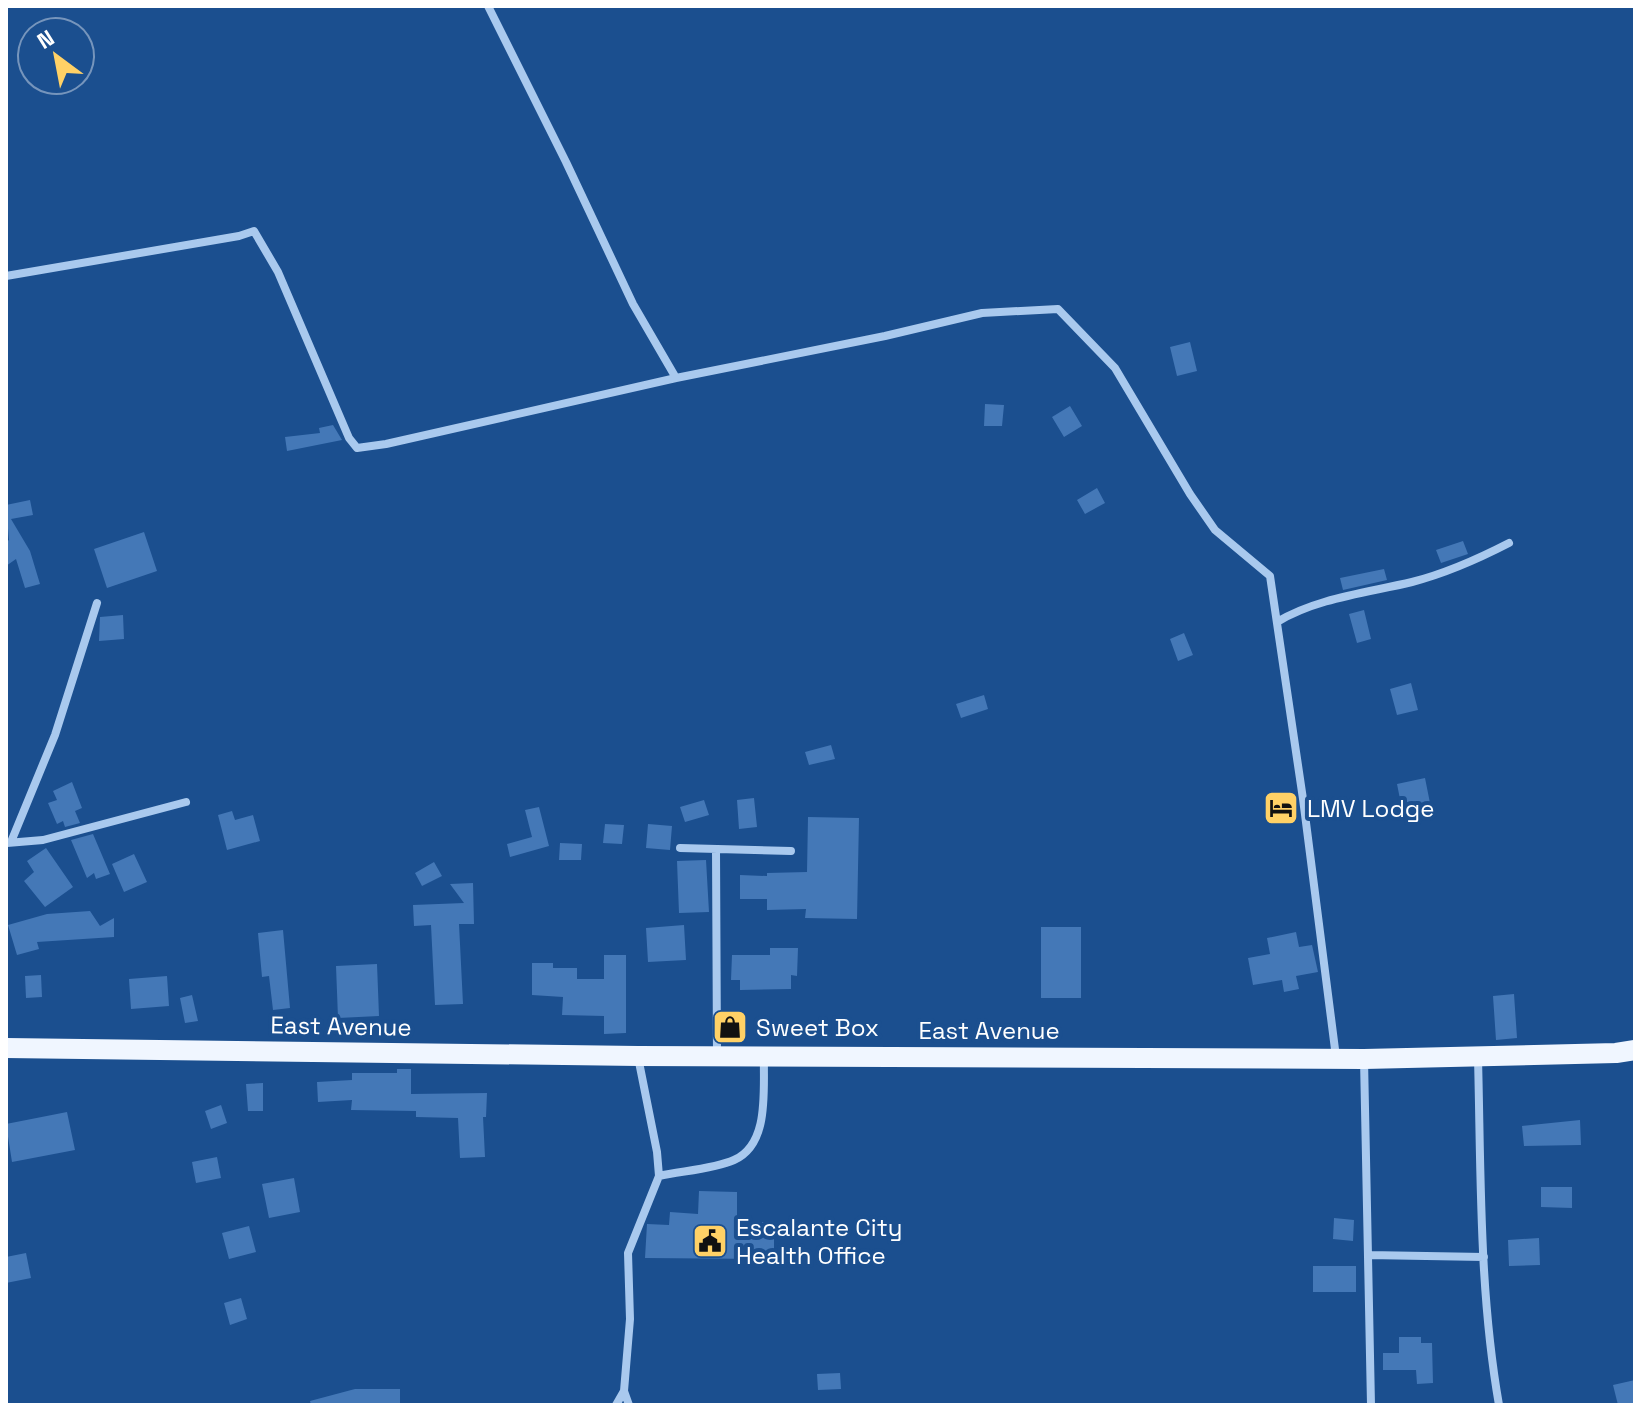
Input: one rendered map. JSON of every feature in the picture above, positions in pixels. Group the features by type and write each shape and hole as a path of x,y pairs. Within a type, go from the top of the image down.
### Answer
{"main road":[{"name":"East Avenue","path":"6,1048 638,1056 1364,1059 1478,1058 1635,1050"}],"street":[{"path":"488,6 633,304 676,378"},
{"path":"6,276 254,231 278,272 349,438 357,448 982,313 1058,309 1115,368 1215,530 1270,576 1336,1057"},
{"path":"1277,622 1300,608 1416,581 1470,564 1509,543"},
{"path":"97,603 55,735 9,842 43,840 186,802"},
{"path":"680,848 791,851"},
{"path":"716,849 717,1056"},
{"path":"629,1405 624,1391 630,1319 628,1253 659,1176 638,1056"},
{"path":"659,1176 733,1161 752,1147 761,1122 764,1056"},
{"path":"1478,1058 1484,1257 1491,1361 1499,1405"},
{"path":"1364,1059 1371,1405"},
{"path":"1368,1255 1484,1257"},
{"path":"616,1405 624,1391"}],"building":[{"path":"1190,342 1197,371 1177,376 1170,347"},
{"path":"985,404 1004,405 1002,426 984,426"},
{"path":"1070,406 1082,426 1064,437 1052,417"},
{"path":"333,425 342,440 287,451 285,437 320,433 319,428"},
{"path":"1097,488 1105,503 1085,514 1077,500"},
{"path":"30,500 33,515 11,519 30,551 40,584 25,588 16,559 6,566 6,542 9,540 6,505"},
{"path":"144,532 157,571 107,588 94,549"},
{"path":"1463,541 1468,554 1441,563 1436,550"},
{"path":"1384,569 1387,580 1343,590 1340,578"},
{"path":"1364,610 1371,639 1357,643 1349,614"},
{"path":"123,615 124,639 99,641 100,617"},
{"path":"1184,633 1193,655 1178,661 1170,639"},
{"path":"1411,683 1418,710 1397,715 1390,689"},
{"path":"984,695 988,709 961,718 956,704"},
{"path":"831,745 835,759 809,765 805,752"},
{"path":"1425,778 1432,813 1404,819 1397,784"},
{"path":"72,782 82,808 75,811 80,823 65,827 63,821 57,824 48,803 57,800 53,791"},
{"path":"754,798 757,827 739,829 737,800"},
{"path":"704,800 709,815 685,822 680,807"},
{"path":"539,807 549,846 510,857 507,844 532,837 525,810"},
{"path":"232,811 235,820 253,815 260,841 227,850 218,815"},
{"path":"808,817 859,818 857,919 805,918 806,909 767,910 767,899 740,899 740,875 807,872"},
{"path":"605,824 624,825 622,844 603,843"},
{"path":"648,824 672,826 670,850 646,848"},
{"path":"93,834 110,874 96,879 94,873 87,878 71,840"},
{"path":"560,843 582,844 581,860 559,860"},
{"path":"46,848 73,887 45,907 24,881 34,872 27,861"},
{"path":"134,854 147,882 124,892 112,864"},
{"path":"706,860 709,912 679,913 677,861"},
{"path":"434,862 442,876 422,886 415,873"},
{"path":"473,883 474,924 459,924 463,1004 435,1005 431,925 414,926 413,905 464,903 450,884"},
{"path":"90,911 100,926 114,918 114,937 37,942 39,949 17,955 8,925 47,914"},
{"path":"684,925 686,960 648,962 646,928"},
{"path":"1041,927 1081,927 1081,998 1041,998"},
{"path":"283,930 290,1008 273,1010 269,976 262,977 258,933"},
{"path":"1296,932 1299,947 1312,945 1318,972 1296,976 1299,989 1284,992 1282,980 1253,985 1248,958 1270,954 1267,938"},
{"path":"770,948 798,948 797,976 791,975 791,989 740,990 740,980 731,980 732,955 770,955"},
{"path":"604,955 626,955 626,1033 604,1034 604,1016 562,1015 563,997 532,995 532,963 553,963 553,968 577,968 577,979 604,979"},
{"path":"377,964 379,1016 338,1018 336,966"},
{"path":"41,975 42,997 26,998 25,976"},
{"path":"167,976 169,1006 131,1009 129,979"},
{"path":"1514,994 1517,1038 1496,1040 1493,996"},
{"path":"192,995 198,1021 185,1023 180,998"},
{"path":"397,1069 411,1069 411,1094 487,1093 486,1117 483,1117 485,1157 460,1158 458,1118 416,1117 416,1111 351,1110 352,1100 318,1102 317,1082 352,1080 352,1073 397,1073"},
{"path":"263,1083 263,1111 248,1111 246,1084"},
{"path":"221,1105 227,1123 211,1129 205,1111"},
{"path":"67,1112 75,1150 12,1162 6,1124"},
{"path":"1580,1120 1581,1145 1524,1146 1522,1126"},
{"path":"217,1157 221,1178 196,1183 192,1162"},
{"path":"294,1178 300,1212 269,1218 262,1184"},
{"path":"1541,1187 1572,1187 1572,1208 1541,1207"},
{"name":"Escalante City Health Office","path":"699,1191 737,1192 737,1222 774,1222 774,1259 645,1258 647,1224 669,1225 670,1212 698,1214"},
{"path":"1334,1218 1354,1220 1353,1241 1333,1239"},
{"path":"249,1226 256,1252 229,1259 222,1233"},
{"path":"1539,1238 1540,1265 1509,1266 1508,1240"},
{"path":"26,1253 31,1278 6,1283 6,1257"},
{"path":"1313,1266 1356,1266 1356,1292 1313,1292"},
{"path":"241,1298 247,1319 230,1325 224,1303"},
{"path":"1399,1337 1421,1337 1421,1343 1432,1343 1433,1383 1417,1384 1416,1370 1383,1370 1383,1353 1399,1353"},
{"path":"840,1373 841,1389 818,1390 817,1374"},
{"path":"1635,1380 1635,1405 1618,1405 1613,1385"},
{"path":"355,1389 400,1389 400,1405 311,1405 310,1401"}],"place":[{"name":"LMV Lodge","path":"1281,808"},
{"name":"Sweet Box","path":"730,1027"},
{"name":"Escalante City Health Office","path":"710,1241"}]}
